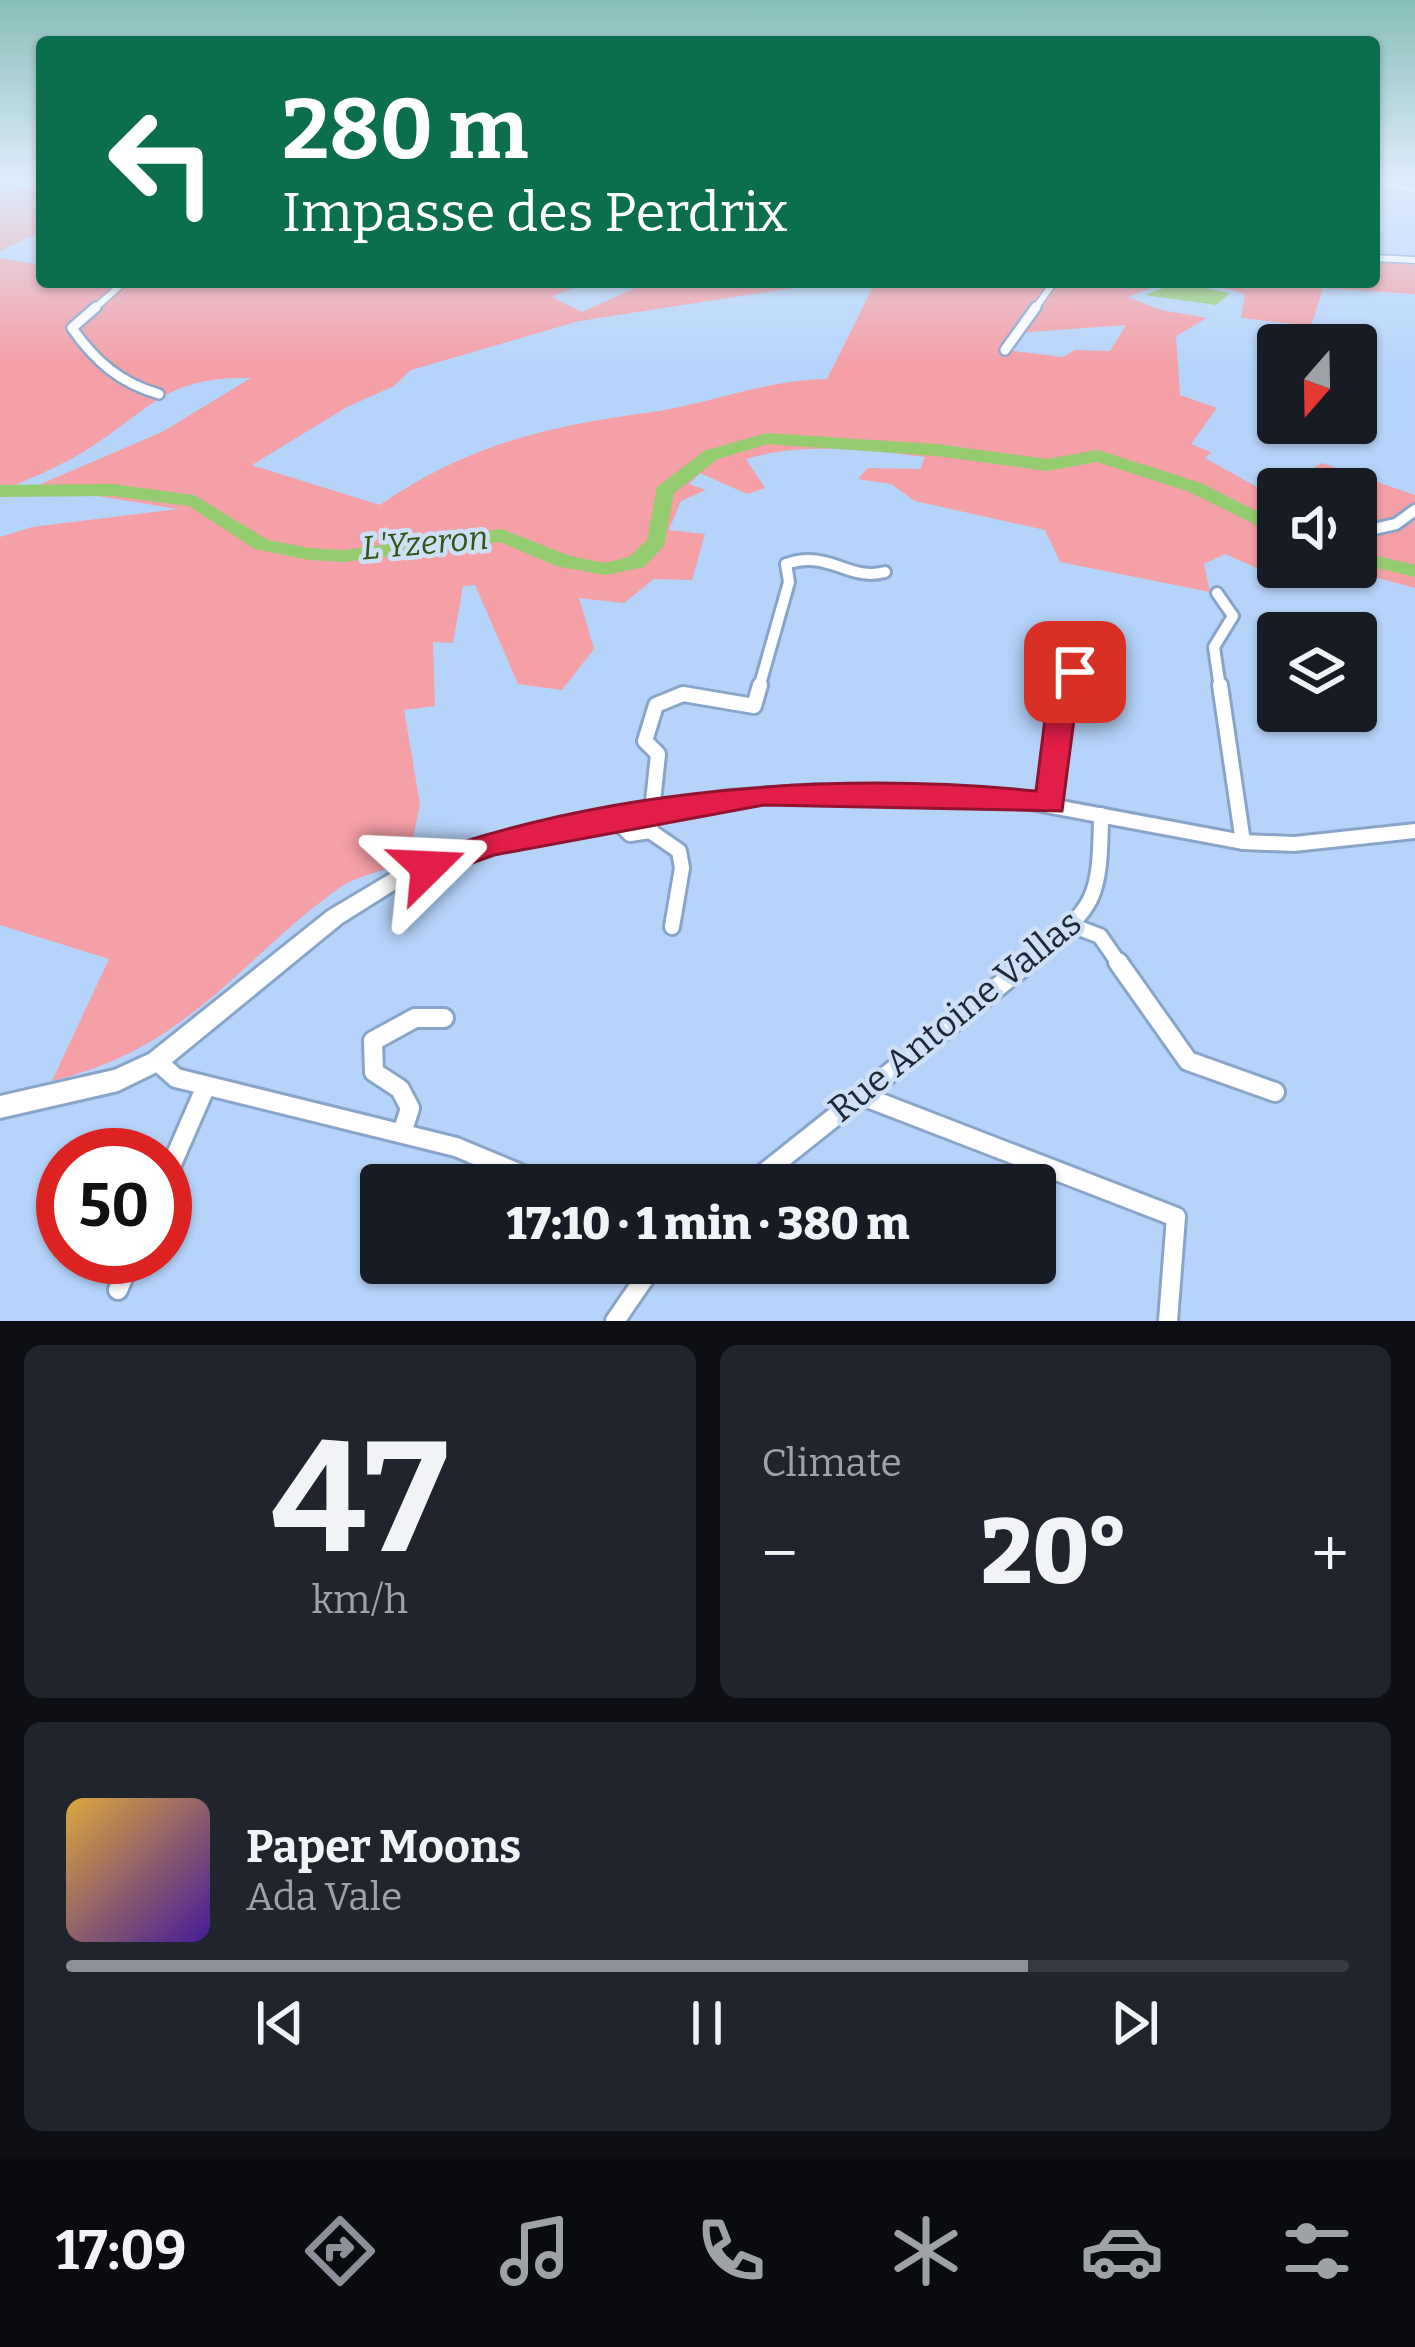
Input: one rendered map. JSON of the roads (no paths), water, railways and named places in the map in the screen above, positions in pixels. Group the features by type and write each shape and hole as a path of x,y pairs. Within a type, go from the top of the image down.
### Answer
{"main road":[{"path":"0,1107 118,1080 157,1061 335,917 397,878 489,844 616,820 651,822 745,796 816,792 1051,803 1243,842 1294,844 1415,831"}],"street":[{"path":"1380,258 1415,260"},
{"path":"117,288 71,328 92,358 119,380 159,394"},
{"path":"1005,350 1050,288"},
{"path":"1377,529 1415,510"},
{"path":"672,927 682,868 679,851 651,822 658,754 645,741 645,718 657,700 681,692 754,706 789,582 786,564 806,555 834,559 867,575 885,572"},
{"path":"1217,592 1233,616 1214,647 1243,842"},
{"path":"1051,803 1061,711 1072,696 1075,672 1070,643"},
{"name":"Rue Antoine Vallas","path":"774,1164 962,1020 1071,925 1100,886 1101,815"},
{"path":"1071,925 1100,936 1188,1061 1275,1092"},
{"path":"402,1133 410,1108 400,1089 374,1072 373,1041 415,1018 444,1018"},
{"path":"157,1061 176,1078 455,1147 496,1164"},
{"path":"188,1128 206,1086"},
{"path":"860,1095 1177,1217 1168,1321"},
{"path":"118,1290 121,1284"},
{"path":"615,1321 639,1284"}],"waterway":[{"name":"L'Yzeron","path":"0,491 113,490 194,501 262,545 309,554 344,556 502,535 564,561 605,569 636,562 657,542 664,491 711,455 767,438 936,450 1047,465 1098,456 1194,487 1257,519"},
{"name":"L'Yzeron","path":"1377,562 1415,571"}]}
